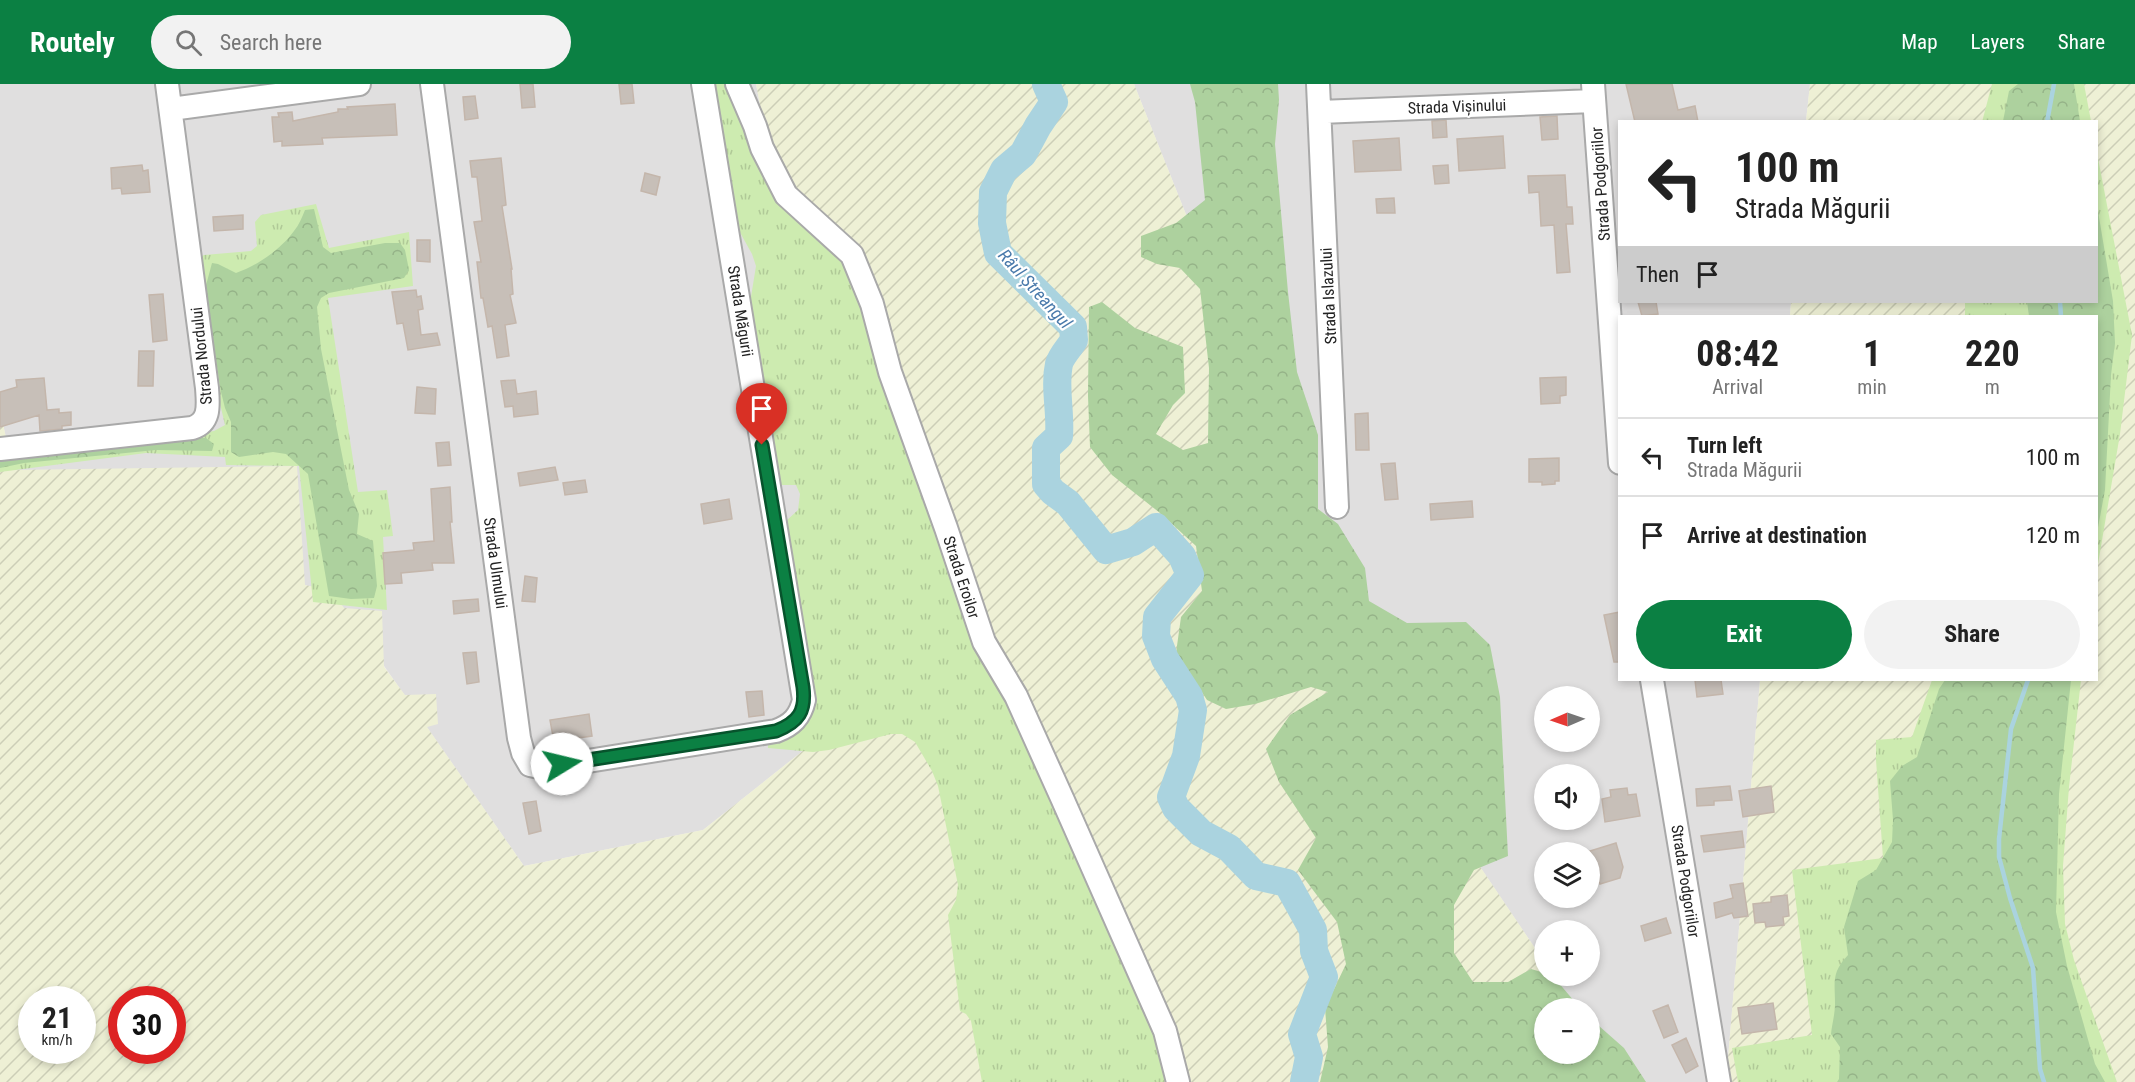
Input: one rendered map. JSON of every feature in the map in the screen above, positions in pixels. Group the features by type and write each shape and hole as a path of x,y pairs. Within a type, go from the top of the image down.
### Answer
{"street":[{"name":"Strada Nordului","path":"0,449 192,428 199,426 207,414 207,388 167,84"},
{"path":"171,109 359,84"},
{"name":"Strada Ulmului","path":"432,84 517,726 523,753 530,765 544,768 776,731 789,726 798,715"},
{"name":"Strada Măgurii","path":"703,84 743,319 789,615 801,673 804,700 798,715"},
{"name":"Strada Eroilor","path":"737,84 762,148 786,195 852,255 872,304 890,372 984,642 1016,696 1067,808 1165,1031 1178,1082"},
{"name":"Strada Islazului","path":"1318,84 1337,507"},
{"name":"Strada Vișinului","path":"1320,112 1593,92"},
{"name":"Strada Podgoriilor","path":"1593,92 1618,436"},
{"name":"Strada Podgoriilor","path":"1652,681 1719,1082"}],"shaded area":[{"path":"0,84 756,84 872,696 703,830 524,866 331,590 27,536 0,410"},
{"path":"1134,84 1810,84 1806,120 1618,120 1618,303 1791,303 1790,315 1618,315 1618,681 1760,681 1726,1082 1625,1082 1600,1045 1600,998 1568,998 1560,986 1600,986 1600,920 1534,920 1534,947 1243,516 1193,232"}],"green space":[{"path":"712,84 731,84 740,111 848,266 1021,717 1161,1041 1170,1082 982,1082 971,1021 966,1014 960,1011 948,915 956,900 958,885 938,786 915,742 902,734 891,734 813,752 768,748 768,740 800,725 783,533 786,521 798,510 800,494 796,485 779,485 750,303 756,266 737,227 721,137 722,126"},
{"path":"756,84 1134,84 1193,232 1244,516 1534,947 1534,986 1560,986 1568,998 1534,998 1534,1064 1600,1064 1600,1061 1625,1082 0,1082 0,410 13,470 297,466 305,585 331,590 344,608 382,611 384,667 405,695 436,694 438,724 427,727 524,866 703,830 872,696"},
{"path":"1190,84 1278,84 1275,144 1288,292 1297,372 1318,435 1318,509 1338,524 1365,568 1369,601 1407,623 1466,622 1490,645 1500,697 1508,856 1474,870 1454,905 1454,953 1473,982 1508,982 1531,969 1534,970 1534,986 1561,986 1572,998 1534,998 1534,1064 1600,1064 1600,1027 1624,1048 1646,1082 1320,1082 1328,1047 1325,1008 1346,964 1337,922 1298,870 1316,838 1279,782 1266,749 1290,715 1328,692 1311,687 1255,704 1226,709 1207,700 1176,653 1181,617 1202,591 1196,546 1160,513 1112,475 1090,447 1089,307 1102,302 1135,328 1183,347 1185,393 1173,405 1156,434 1183,450 1208,443 1209,368 1200,289 1180,268 1157,264 1141,257 1141,236 1176,223 1205,200 1195,102"},
{"path":"1810,84 2135,84 2135,1082 1726,1082 1760,681 2098,681 2098,315 1790,315 1791,303 2098,303 2098,120 1806,120"},
{"path":"1992,84 2084,84 2091,120 1983,120"},
{"path":"2018,84 2074,84 2080,120 2003,120 2009,91"},
{"path":"2098,158 2132,335 2120,434 2098,564 2098,315 1965,315 1965,303 2098,303"},
{"path":"316,204 329,248 409,232 413,286 328,298 358,492 387,490 393,536 383,537 387,610 313,602 299,466 226,465 225,457 146,453 0,472 0,455 187,435 214,431 225,425 217,391 199,258 204,255 251,251 257,246 255,222 261,215"},
{"path":"314,209 323,247 331,253 385,243 400,243 405,250 409,270 404,278 329,293 321,298 317,307 321,349 349,490 359,514 357,534 373,541 377,586 374,598 351,599 329,596 308,474 286,454 273,452 239,457 231,452 231,422 221,392 205,289 212,263 236,273 252,266 289,238 305,210"},
{"path":"2098,211 2113,301 2115,343 2111,375 2105,490 2098,528 2098,315 2029,315 2027,303 2098,303"},
{"path":"206,438 214,444 212,451 156,450 24,463 0,468 0,459 4,458 76,453"},
{"path":"1932,681 2081,681 2063,866 2065,924 2074,960 2117,1082 1738,1082 1732,1048 1812,1035 1792,870 1883,858 1876,740 1912,737"},
{"path":"1944,681 2071,681 2059,794 2056,912 2067,966 2095,1064 2105,1082 1837,1082 1840,1047 1831,1034 1835,1008 1836,973 1848,955 1844,927 1858,881 1876,870 1892,842 1890,781 1902,766 1917,757 1939,689"}],"building":[{"path":"520,84 533,84 535,107 522,108"},
{"path":"619,84 632,84 634,103 621,104"},
{"path":"1626,84 1672,84 1678,110 1695,106 1698,120 1635,120"},
{"path":"475,96 478,118 465,120 463,97"},
{"path":"395,104 397,135 322,138 323,144 282,146 282,141 274,142 272,117 279,117 278,113 292,112 293,121 338,112 338,109 348,109 347,107"},
{"path":"1557,116 1558,139 1542,140 1540,117"},
{"path":"1446,120 1447,137 1433,138 1432,121"},
{"path":"1503,136 1505,168 1459,171 1457,139"},
{"path":"1399,138 1401,170 1355,172 1353,141"},
{"path":"501,158 506,205 502,206 512,269 513,294 510,295 516,323 505,325 509,356 497,358 492,326 488,327 483,298 481,298 477,262 481,262 474,222 482,221 477,177 472,177 470,161"},
{"path":"142,165 143,171 148,170 150,192 122,194 121,188 112,189 111,168"},
{"path":"1448,165 1449,183 1435,184 1433,166"},
{"path":"645,173 660,177 656,195 641,191"},
{"path":"1565,175 1567,207 1572,207 1573,224 1566,224 1570,272 1557,273 1554,225 1541,226 1539,192 1529,193 1528,176"},
{"path":"1394,198 1395,213 1377,213 1376,199"},
{"path":"243,215 243,229 214,231 213,217"},
{"path":"417,240 430,240 430,262 417,261"},
{"path":"416,290 417,297 421,296 423,309 418,310 421,335 437,333 440,345 408,350 403,323 397,324 392,292"},
{"path":"163,294 167,340 153,342 149,295"},
{"path":"1638,303 1656,303 1658,314 1642,315"},
{"path":"139,351 154,351 153,386 138,386"},
{"path":"1566,377 1566,395 1560,396 1560,403 1541,404 1540,378"},
{"path":"44,378 47,410 59,409 59,413 71,412 71,425 62,426 62,429 40,431 39,415 0,427 0,392 17,387 16,380"},
{"path":"515,380 517,394 536,391 538,414 514,417 513,406 505,407 501,381"},
{"path":"417,387 436,389 435,414 415,413"},
{"path":"1368,413 1369,450 1356,450 1355,414"},
{"path":"449,442 451,465 438,466 436,443"},
{"path":"1559,458 1559,481 1555,481 1555,484 1542,485 1542,482 1529,482 1529,459"},
{"path":"1395,463 1398,499 1385,500 1381,464"},
{"path":"555,467 558,480 520,486 518,473"},
{"path":"585,480 587,492 565,495 563,483"},
{"path":"450,487 452,522 450,522 454,563 432,563 433,570 401,573 402,583 385,584 383,553 414,550 413,543 434,541 431,489"},
{"path":"729,499 732,519 704,524 701,504"},
{"path":"1472,501 1473,517 1431,520 1430,504"},
{"path":"525,576 537,578 535,602 522,601"},
{"path":"478,599 479,611 454,614 453,601"},
{"path":"1618,612 1618,662 1614,662 1604,615"},
{"path":"476,652 479,682 467,684 463,653"},
{"path":"1695,681 1721,681 1723,694 1697,697"},
{"path":"762,691 764,715 749,717 746,692"},
{"path":"589,714 592,736 571,739 572,750 554,753 550,720"},
{"path":"1730,786 1732,800 1714,801 1714,805 1697,806 1696,789"},
{"path":"1771,786 1774,812 1743,817 1739,791"},
{"path":"1627,788 1628,795 1636,794 1640,816 1605,822 1602,799 1611,797 1610,790"},
{"path":"536,801 541,831 529,834 523,803"},
{"path":"1742,831 1744,847 1704,852 1701,836"},
{"path":"1616,843 1623,867 1620,878 1600,884 1600,848"},
{"path":"1743,883 1748,916 1734,918 1732,913 1716,918 1714,903 1733,898 1730,885"},
{"path":"1787,895 1789,916 1783,917 1784,925 1766,927 1765,922 1755,923 1753,904 1771,902 1771,897"},
{"path":"1666,918 1671,933 1645,941 1641,926"},
{"path":"1773,1003 1777,1029 1742,1034 1738,1008"},
{"path":"1668,1005 1678,1032 1664,1038 1653,1011"},
{"path":"1686,1038 1698,1066 1686,1073 1672,1045"}],"waterway":[{"name":"Râul Ștreangul","path":"1046,84 1054,102 1023,154 1004,170 993,192 992,223 998,253 1073,327 1074,340 1059,364 1057,382 1059,436 1046,448 1046,484 1068,503 1106,550 1133,542 1156,527 1182,556 1190,575 1157,617 1156,636 1165,659 1189,696 1193,710 1186,756 1171,797 1176,808 1201,833 1229,848 1256,876 1287,883 1313,930 1314,951 1324,977 1302,1034 1309,1057 1304,1082"},
{"path":"2047,120 2054,84"},
{"path":"2060,303 2061,315"},
{"path":"2028,681 2011,729 1999,857 2033,968 2040,1069 2044,1082"}],"route":[{"path":"562,764 776,731 794,722 802,708 803,687 791,627 762,445"}]}
